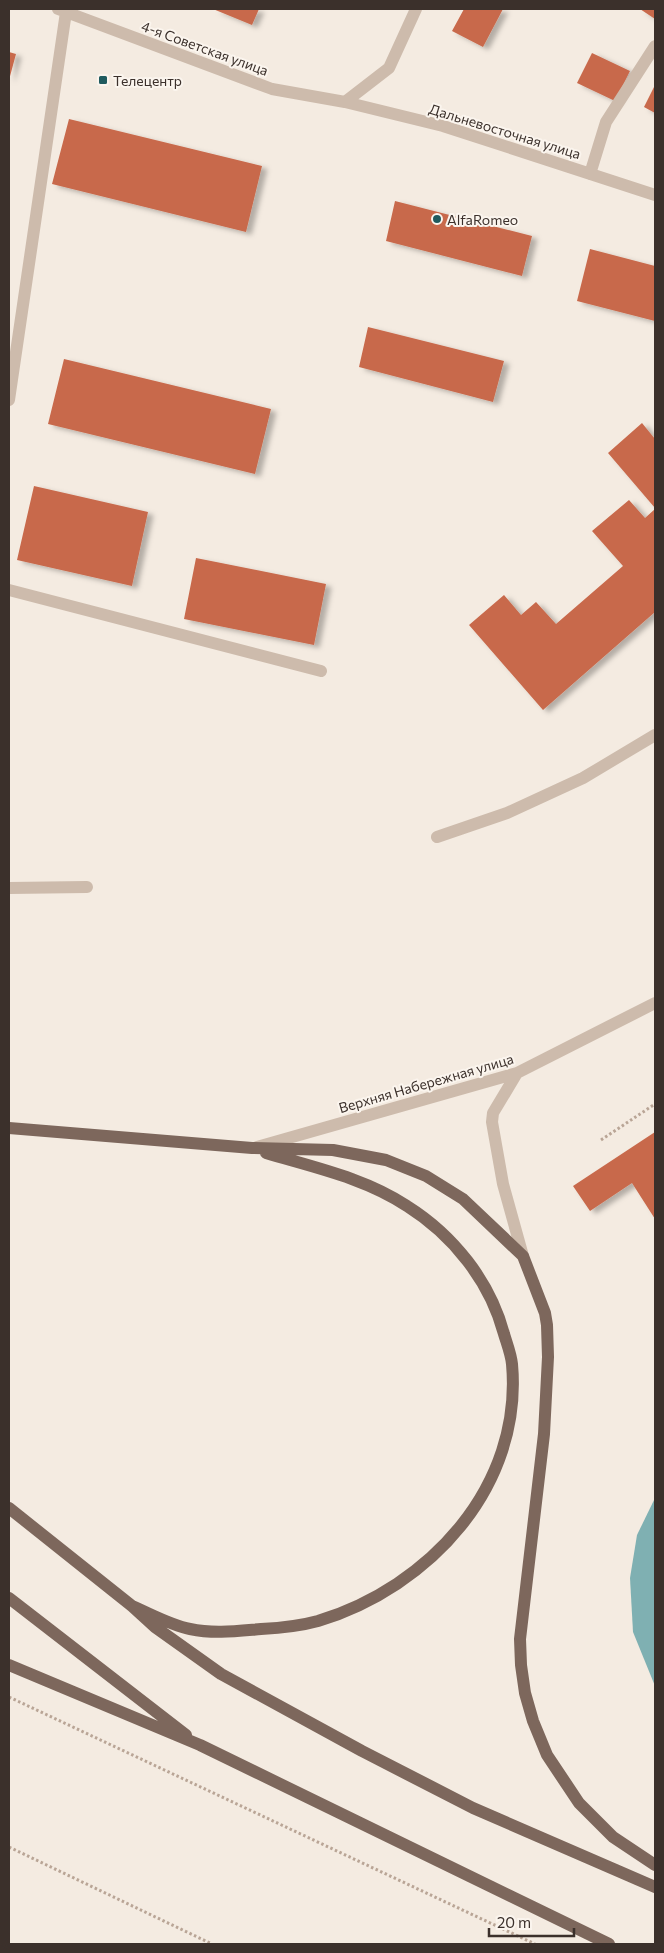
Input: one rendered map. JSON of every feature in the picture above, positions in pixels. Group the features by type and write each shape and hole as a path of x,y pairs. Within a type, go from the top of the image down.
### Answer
{"main road":[{"path":"9,1128 252,1148 333,1150 361,1154 409,1168 426,1176 463,1199 523,1256 545,1313 548,1357 544,1434 520,1639 525,1693 533,1721 547,1755 579,1803 613,1837 655,1865"},
{"path":"132,1606 167,1622 190,1629 227,1633 280,1628 317,1621 361,1605 407,1578 458,1530 490,1481 504,1448 513,1391 512,1362 501,1321 487,1290 466,1258 428,1222 407,1206 379,1190 349,1178 252,1148"},
{"path":"9,1508 132,1606 155,1627 221,1674 473,1808 655,1887"},
{"path":"9,1598 200,1745"},
{"path":"9,1665 200,1745 484,1885 609,1944"}],"street":[{"path":"345,102 389,68 416,9"},
{"path":"9,400 62,10"},
{"name":"4-я Советская улица","path":"62,10 272,89 345,102"},
{"path":"590,174 606,122 655,46"},
{"name":"Дальневосточная улица","path":"345,102 442,126 655,195"},
{"path":"9,590 321,671"},
{"path":"437,837 507,812 582,778 655,735"},
{"path":"9,888 87,887"},
{"name":"Верхняя Набережная улица","path":"252,1148 517,1073 655,1003"},
{"path":"517,1073 493,1113 492,1122 503,1184 523,1256"}],"path":[{"path":"601,1140 655,1104"},
{"path":"9,1697 535,1944"},
{"path":"9,1847 212,1944"}],"water":[{"path":"655,1498 655,1686 633,1632 630,1578 637,1535"}],"building":[{"path":"213,9 259,9 252,25"},
{"path":"464,9 503,9 483,47 452,31"},
{"path":"640,9 655,9 655,19"},
{"path":"9,52 16,54 9,80"},
{"path":"592,53 630,71 615,101 577,83"},
{"path":"655,85 655,113 644,107"},
{"path":"69,119 262,166 246,232 52,184"},
{"path":"395,201 532,236 522,276 386,241"},
{"path":"590,249 655,266 655,321 577,301"},
{"path":"368,327 504,361 493,402 359,367"},
{"path":"64,359 271,409 255,474 48,424"},
{"path":"642,423 655,439 655,508 608,453"},
{"path":"34,486 148,512 132,586 17,560"},
{"path":"629,500 645,518 655,509 655,612 543,710 469,625 504,595 521,615 536,602 556,624 623,566 592,531"},
{"path":"196,558 326,584 314,645 184,619"},
{"path":"655,1132 655,1219 632,1183 590,1211 573,1186"}],"place":[{"name":"Телецентр","path":"103,80"},
{"name":"AlfaRomeo","path":"437,219"}]}
